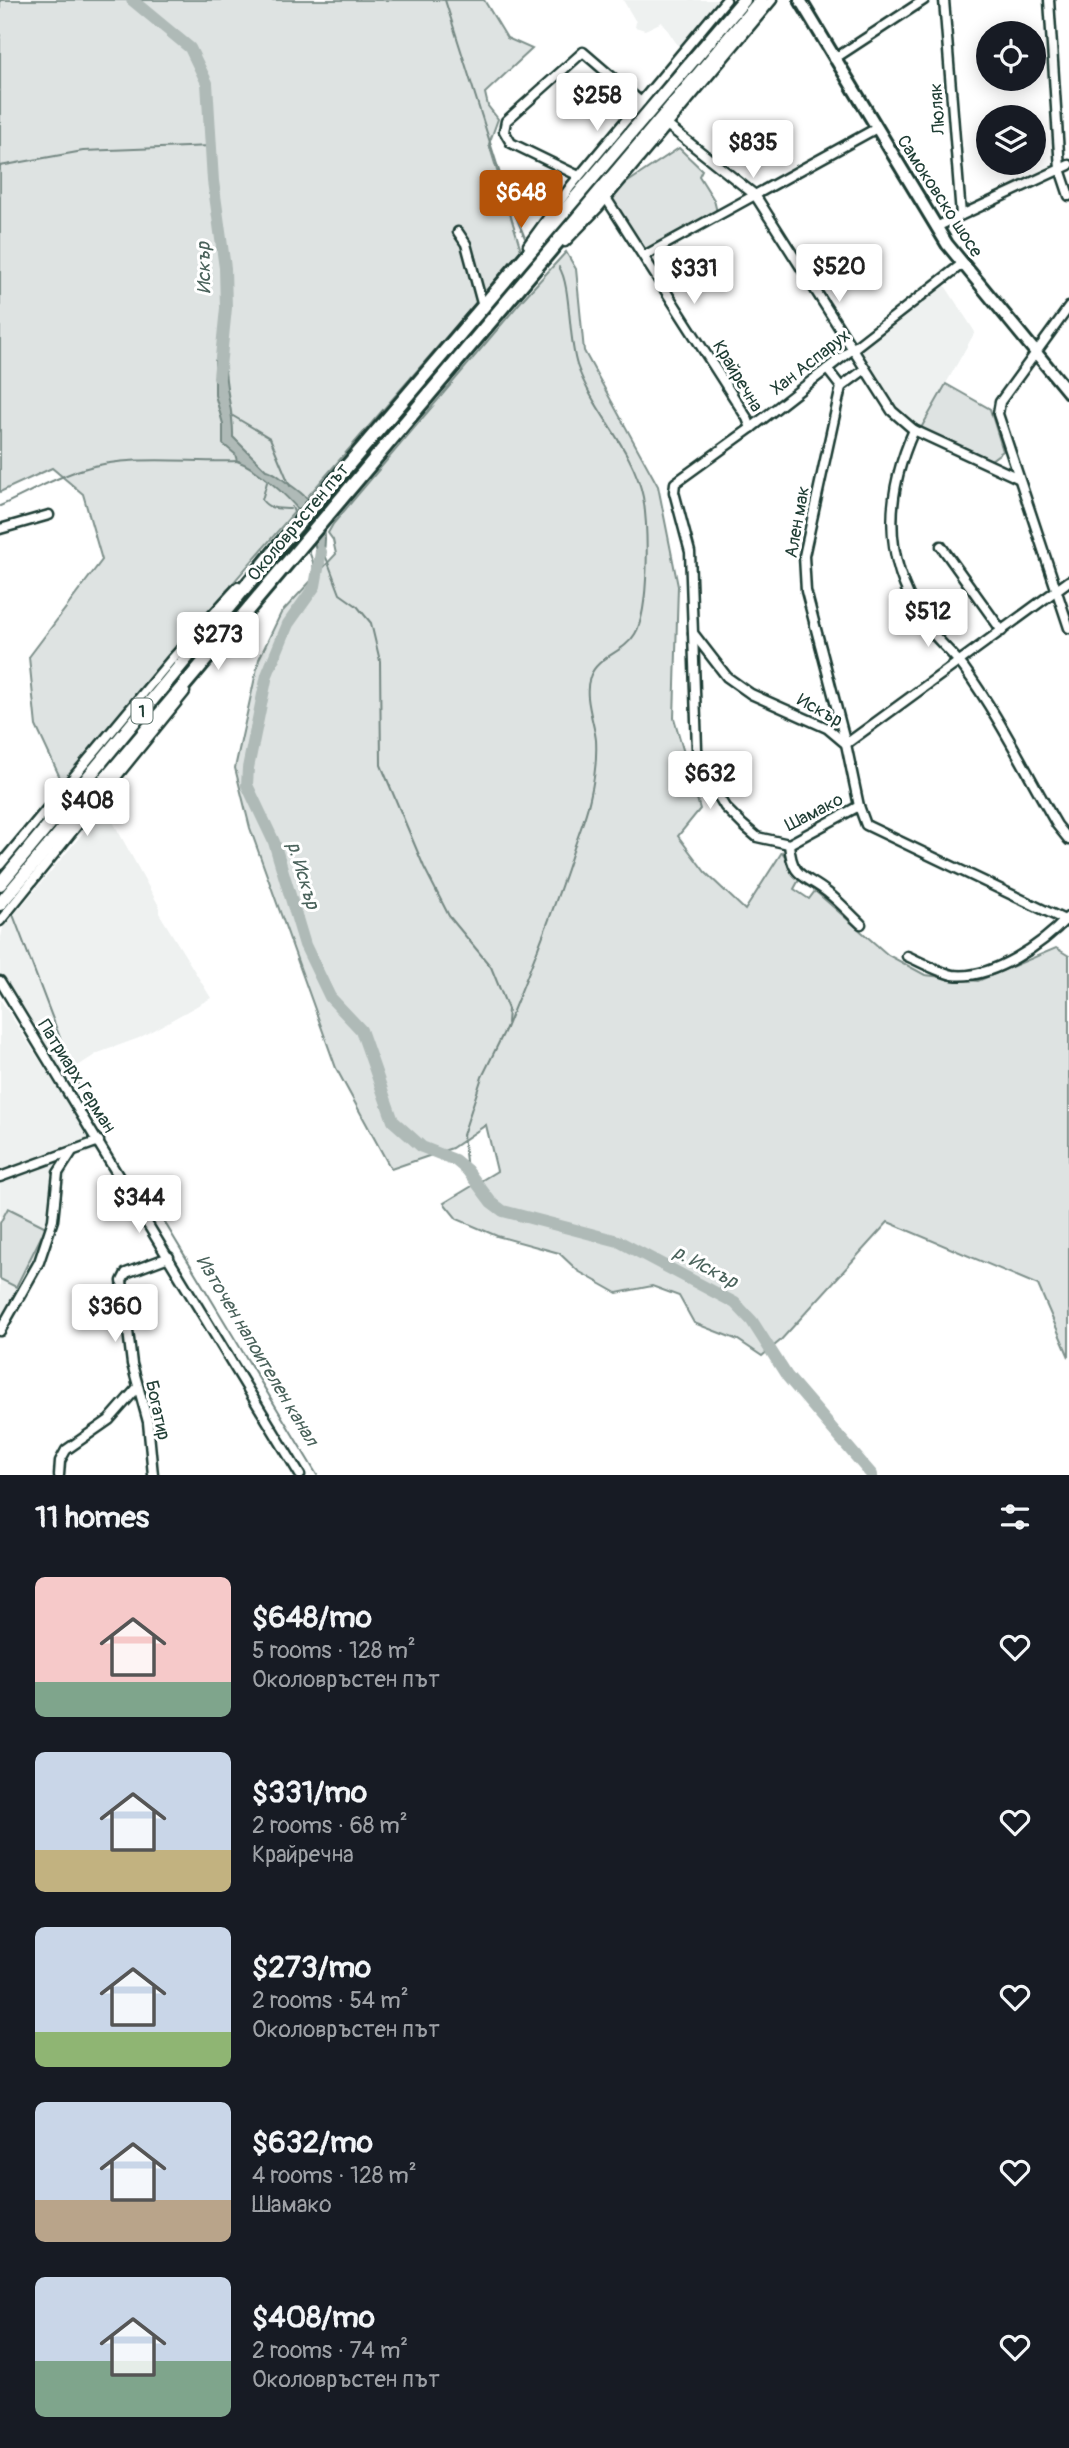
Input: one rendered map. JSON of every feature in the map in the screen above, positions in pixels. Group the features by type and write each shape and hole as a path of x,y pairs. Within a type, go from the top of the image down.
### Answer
{"highway":[{"name":"Околовръстен път","path":"2,875 485,305 745,6 761,0"},
{"name":"Околовръстен път","path":"0,905 515,291 745,6"}],"main road":[{"name":"Самоковско шосе","path":"802,1 875,129 936,227 962,264 1037,351 1069,393"}],"street":[{"name":"Околовръстен път","path":"485,305 579,176 726,0"},
{"name":"Околовръстен път","path":"515,291 606,198 772,0"},
{"path":"834,59 924,0"},
{"name":"Люляк","path":"944,0 961,215"},
{"path":"1049,0 1069,196"},
{"path":"579,176 511,142 504,131 506,121 583,52 641,102"},
{"path":"667,125 755,195 892,411 914,430 1018,478"},
{"path":"644,256 875,129"},
{"path":"936,227 1065,167"},
{"name":"Крайречна","path":"606,198 751,428"},
{"path":"458,232 466,244 485,305"},
{"name":"Хан Аспарух","path":"694,633 691,552 674,492 675,483 751,428 962,264"},
{"path":"1069,307 999,409 1018,478 1058,589 1069,628"},
{"path":"1058,320 1069,320"},
{"path":"827,369 841,387 864,370"},
{"name":"Ален мак","path":"841,387 804,556 806,591 846,744"},
{"path":"914,430 902,457 893,491 890,523 896,561 922,620 960,662 1057,825 1069,839"},
{"path":"0,529 49,515"},
{"path":"941,546 1002,631"},
{"path":"846,744 1069,581"},
{"path":"1058,589 1069,594"},
{"path":"0,921 151,738 264,590"},
{"name":"Искър","path":"694,633 727,677 751,694 827,728 846,744 859,806 866,825 1068,919"},
{"name":"Шамако","path":"694,633 696,749 703,770 725,807 757,837 789,844 859,806"},
{"path":"789,844 790,860 796,872 825,890 861,924"},
{"path":"907,956 950,974 973,973 1026,954 1048,939 1068,919"},
{"name":"Патриарх Герман","path":"0,981 300,1475"},
{"path":"0,1177 99,1141"},
{"path":"0,1331 32,1277 49,1235 58,1173 71,1153"},
{"path":"51,1160 58,1173"},
{"name":"Богатир","path":"153,1475 148,1422 132,1364 122,1281 126,1273 169,1257"},
{"path":"59,1475 60,1461 66,1450 109,1420 138,1387"}],"shaded area":[{"path":"0,0 484,0 507,38 532,49 485,93 488,106 498,119 489,144 521,250 233,582 63,784 36,726 29,657 102,560 83,494 52,468 0,492"},
{"path":"623,0 723,0 681,50 662,22 645,30 635,27 636,22"},
{"path":"679,148 702,170 699,176 714,200 717,212 647,251 609,201 619,188"},
{"path":"566,252 576,269 584,351 658,486 678,586 674,718 700,809 678,836 705,872 745,910 782,852 800,878 794,889 809,899 815,891 888,955 925,975 978,981 1056,948 1069,956 1069,1357 1038,1285 888,1222 780,1341 762,1356 738,1340 694,1323 679,1296 652,1286 617,1293 578,1271 559,1253 497,1236 457,1219 444,1203 497,1171 486,1125 452,1148 391,1169 336,1068 250,828 235,768 259,659 281,613 336,554 333,540 328,533 333,524"},
{"path":"944,284 975,332 921,428 895,407 859,350"},
{"path":"215,361 225,366 233,437 266,470 301,493 322,520 325,542 319,569 313,536 300,511 257,472 237,461 235,454 223,444 223,424 215,395"},
{"path":"946,384 990,409 1003,451 991,460 921,428"},
{"path":"105,807 159,906 159,913 211,998 139,1038 98,1053 64,1075 0,973 0,941 3,928"},
{"path":"0,999 98,1151 72,1157 38,1272 0,1335"},
{"path":"8,1208 46,1227 16,1287 0,1279 0,1223"}],"waterway":[{"name":"Искър","path":"132,0 190,48 207,83 213,181 225,268 226,308 219,377"},
{"path":"445,0 506,193 525,238"},
{"path":"0,166 83,151 212,146"},
{"path":"506,1028 549,920 588,805 596,762 595,733 588,700 590,677 598,664 624,646 635,634 640,622 645,588 647,547 643,497 631,462 593,399 577,365 566,286 559,267"},
{"path":"233,416 270,438 290,486"},
{"path":"0,506 62,477 102,464 141,460 239,461"},
{"path":"267,482 262,500 271,507 290,509"},
{"path":"292,507 296,518"},
{"path":"307,546 313,562 315,586"},
{"name":"р. Искър","path":"321,552 315,586 288,624 267,675 247,785 274,842 305,945 330,997 361,1030 393,1121 422,1147 455,1160 467,1170 491,1202 503,1211 618,1241 735,1303 752,1321 787,1376 872,1475"},
{"name":"р. Искър","path":"324,552 340,594 357,606 371,623 380,661 381,765 424,867 449,916 491,967 508,1009 507,1023"},
{"name":"Източен напоителен канал","path":"12,912 78,1085 108,1129"},
{"name":"р. Искър","path":"467,1170 463,1135 482,1077 506,1028"},
{"name":"Източен напоителен канал","path":"153,1203 317,1475"}]}
